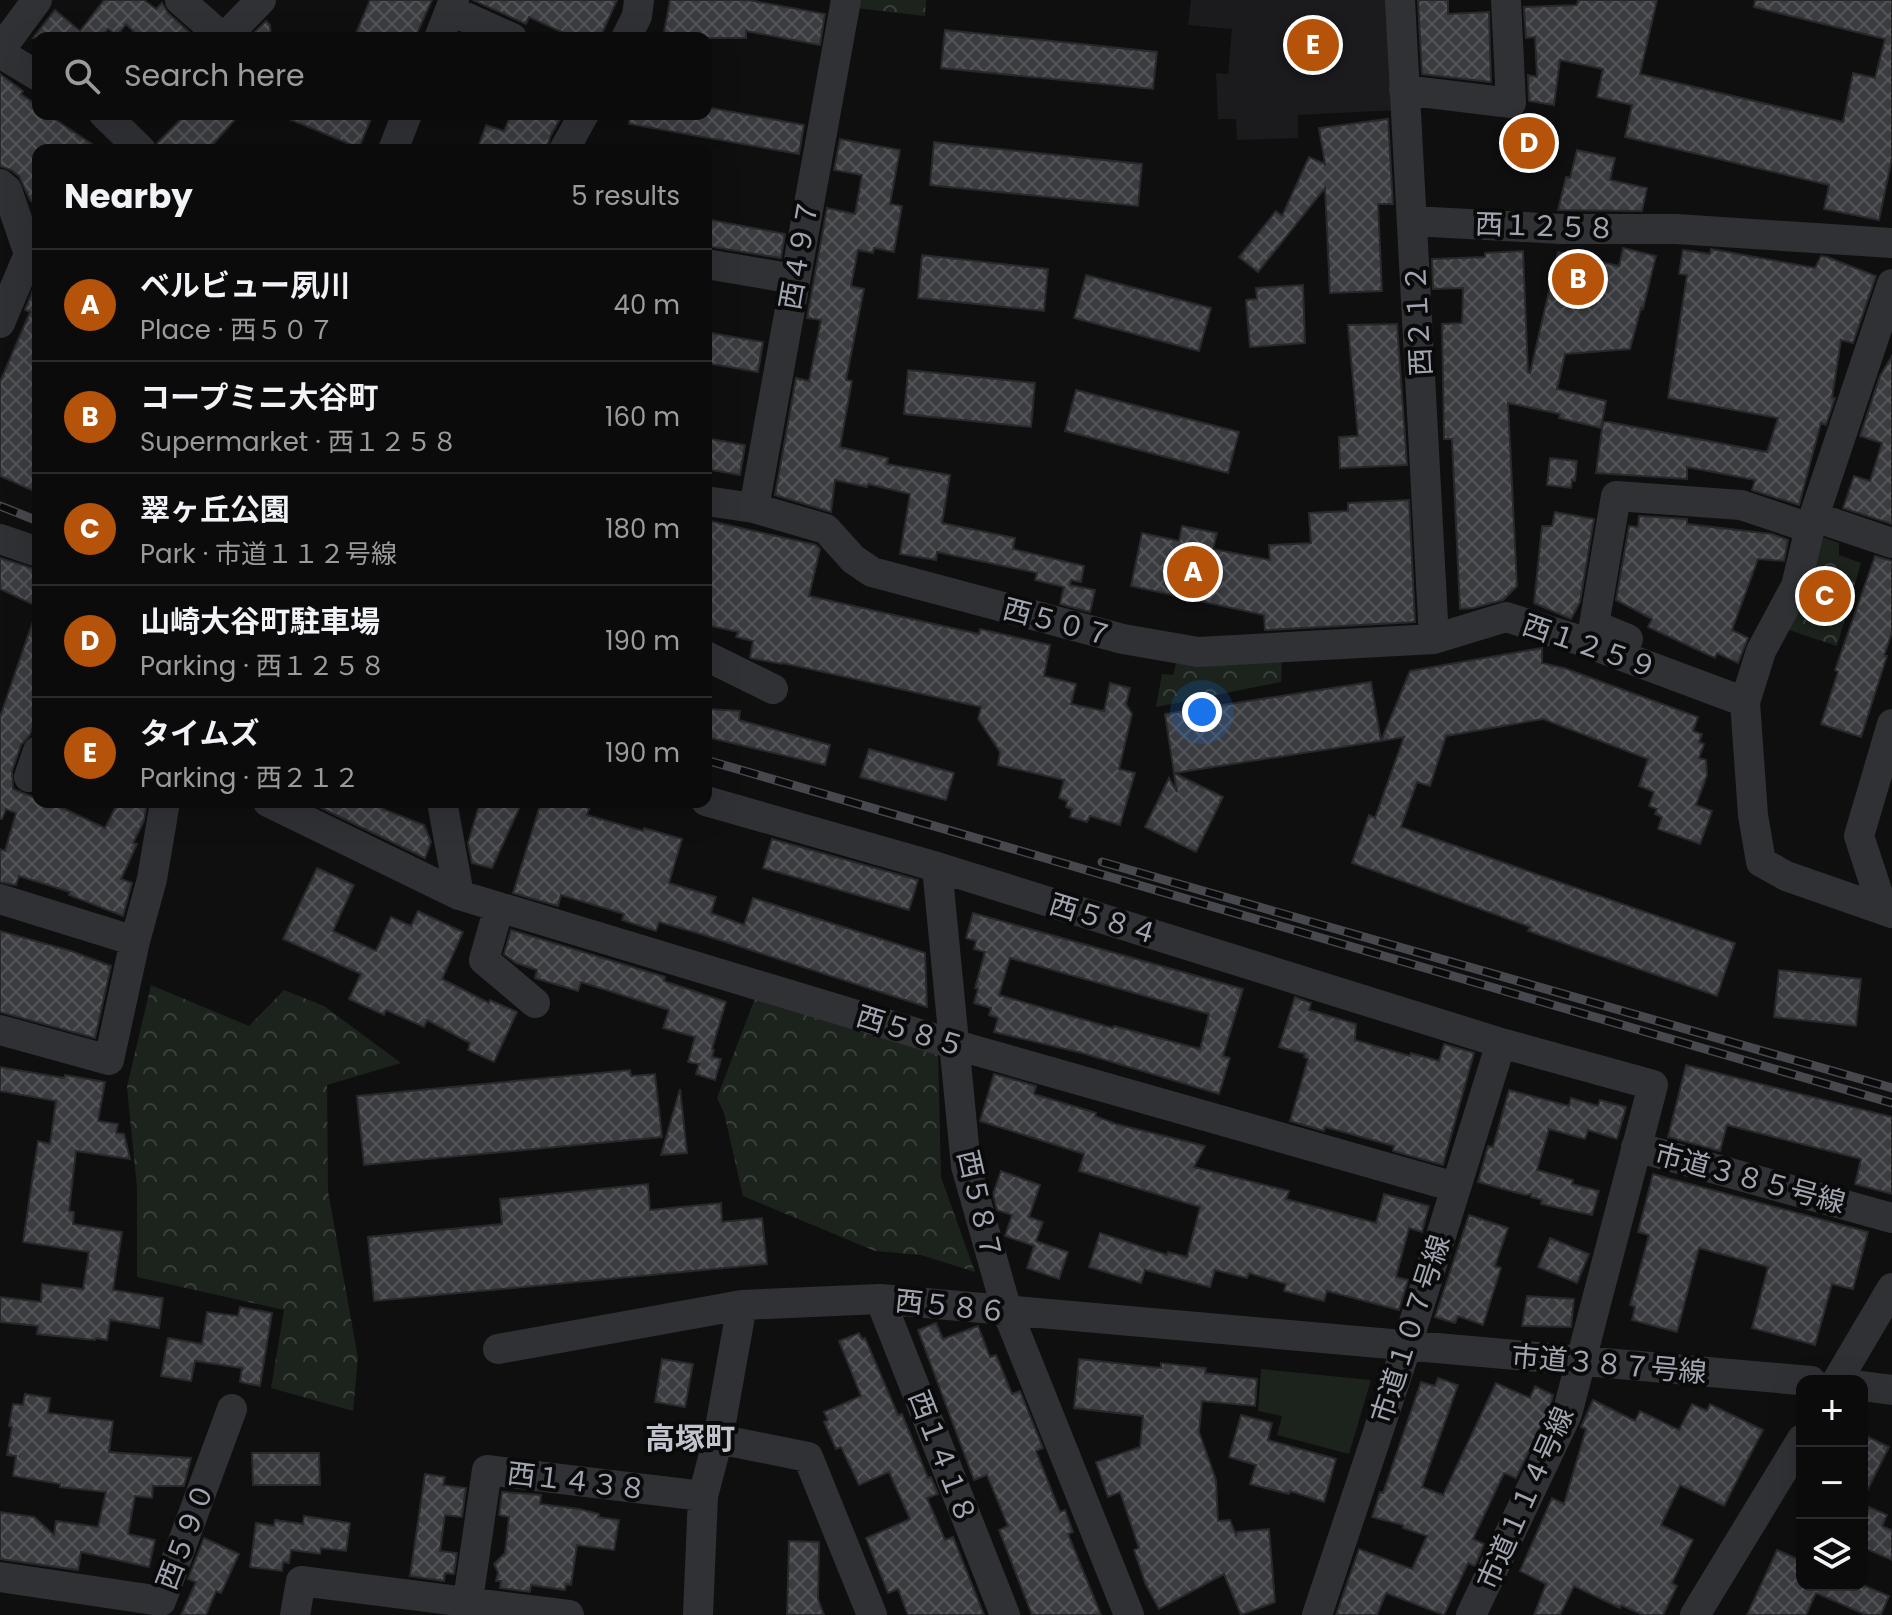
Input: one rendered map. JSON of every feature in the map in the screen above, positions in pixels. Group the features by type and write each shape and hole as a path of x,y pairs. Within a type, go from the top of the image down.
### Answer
{"street":[{"path":"32,72 0,51 37,0"},
{"path":"180,0 217,32"},
{"path":"230,32 261,0"},
{"path":"629,32 637,16 639,0"},
{"name":"西４９７","path":"754,508 846,0"},
{"name":"西２１２","path":"1400,0 1434,639"},
{"path":"1404,90 1511,103 1506,0"},
{"path":"441,32 452,5 501,32"},
{"path":"121,120 137,144"},
{"path":"402,144 406,120"},
{"path":"567,144 581,120"},
{"path":"0,184 7,190 32,258"},
{"name":"西１２５８","path":"1413,221 1561,229 1676,229 1892,243"},
{"path":"0,323 32,263"},
{"path":"712,265 794,279"},
{"path":"1888,911 1786,876 1761,862 1753,815 1745,702 1761,651 1796,586 1812,523 1892,284"},
{"path":"1745,702 1702,668 1594,625 1616,496 1741,505 1892,543"},
{"name":"西５０７","path":"712,502 754,508 826,529 853,559 872,572 1123,639 1198,652 1434,639"},
{"path":"0,539 32,550"},
{"name":"西１２５９","path":"1434,639 1506,617 1579,640 1745,702"},
{"path":"712,659 773,689"},
{"path":"1888,911 1859,836 1892,724"},
{"name":"西５８４","path":"712,803 937,867 1501,1043"},
{"path":"0,1030 109,1060 152,879 164,808"},
{"name":"西５８５","path":"280,808 459,895 956,1045 1455,1187"},
{"path":"443,808 459,895"},
{"name":"西５８７","path":"937,867 966,1166 1007,1311 1129,1615"},
{"path":"0,899 135,941"},
{"path":"499,907 484,960 535,1003"},
{"name":"市道３８５号線","path":"1501,1043 1653,1085 1636,1147 1892,1218"},
{"name":"市道１０７号線","path":"1317,1615 1407,1345 1501,1043"},
{"name":"市道１１４号線","path":"1471,1615 1567,1414 1636,1147"},
{"path":"1841,1375 1892,1288"},
{"name":"西５８６","path":"498,1349 742,1305 880,1299 1407,1345"},
{"name":"西１４１８","path":"880,1299 1005,1615"},
{"path":"698,1615 703,1496 718,1439 742,1305"},
{"name":"市道３８７号線","path":"1407,1345 1796,1380"},
{"path":"1868,1387 1892,1390"},
{"name":"西５９０","path":"0,1577 161,1601 232,1409"},
{"path":"718,1439 808,1457 872,1615"},
{"path":"1695,1615 1797,1447"},
{"name":"西１４３８","path":"468,1600 487,1470 703,1496"},
{"path":"295,1615 301,1581 569,1615"}],"shaded area":[{"path":"1191,0 1390,0 1398,110 1298,115 1298,138 1237,140 1236,119 1218,119 1216,73 1228,74 1232,29 1188,25"}],"green space":[{"path":"857,0 926,0 925,16 856,8"},
{"path":"1819,536 1839,543 1839,555 1861,563 1837,646 1786,629"},
{"path":"1282,658 1281,682 1156,707 1162,674 1173,675 1177,661"},
{"path":"151,985 249,1026 284,990 324,1006 401,1063 327,1085 328,1191 358,1358 353,1411 271,1388 284,1310 137,1277 137,1188 127,1087"},
{"path":"755,998 938,1054 941,1177 975,1272 921,1255 875,1251 743,1196 724,1113 717,1098"},
{"path":"1261,1369 1371,1380 1349,1454 1277,1435 1282,1416 1258,1411"}],"building":[{"path":"104,0 144,0 156,9 162,3 168,13 189,32 134,32 126,24 120,32 108,29 106,32 38,32 55,10 80,31"},
{"path":"370,0 432,0 418,32 357,32"},
{"path":"473,0 617,0 603,32 562,32 529,17 526,24"},
{"path":"670,0 748,0 825,14 820,45 746,31 746,38 712,38 712,32 664,32"},
{"path":"1418,0 1448,0 1448,14 1489,12 1491,82 1422,74"},
{"path":"1578,0 1657,0 1640,74 1843,122 1853,73 1875,78 1885,39 1754,7 1755,0 1892,0 1892,158 1879,220 1824,209 1829,185 1625,137 1632,105 1597,97 1603,69 1560,60 1554,105 1529,101 1528,75 1537,77 1535,37 1526,38 1524,7 1577,5"},
{"path":"266,21 270,25 271,32 255,32"},
{"path":"945,30 1157,52 1153,89 941,68"},
{"path":"0,74 32,102 32,120 56,120 92,144 32,144 32,202 19,176 0,166"},
{"path":"712,108 804,125 799,154 629,124 629,120 712,120"},
{"path":"1388,119 1393,204 1378,204 1382,291 1330,293 1325,188 1258,272 1239,257 1276,211 1282,216 1309,157 1325,164 1319,128"},
{"path":"180,120 235,120 213,144 157,143"},
{"path":"291,120 371,120 361,144 349,144"},
{"path":"509,120 560,120 548,144 479,144 486,125 504,131"},
{"path":"840,139 900,150 890,204 902,206 894,252 874,248 873,253 858,250 851,286 864,289 846,380 852,381 840,447 888,458 887,464 950,475 942,523 1015,538 1013,549 1084,566 1081,582 1071,580 1070,585 1095,590 1090,612 1060,604 1064,587 1035,580 1037,573 937,552 936,560 900,554 910,494 835,480 831,512 775,495 796,378 809,381 821,320 807,318 827,208 855,214 862,175 834,170"},
{"path":"934,142 1142,164 1138,206 930,185"},
{"path":"1577,150 1615,158 1610,180 1647,188 1642,211 1558,210"},
{"path":"712,220 785,234 781,258 712,247"},
{"path":"1623,248 1656,256 1630,349 1565,354 1557,389 1606,401 1601,428 1559,418 1560,414 1508,403 1517,586 1503,600 1460,609 1452,439 1444,439 1442,324 1462,323 1463,288 1433,289 1432,259 1485,257 1485,253 1523,251 1530,373 1558,252 1619,266"},
{"path":"1711,249 1815,268 1821,256 1876,276 1853,343 1841,340 1832,398 1835,398 1826,425 1821,423 1799,505 1752,490 1755,480 1687,467 1687,479 1596,473 1603,421 1767,452 1778,418 1668,398 1687,275 1679,274 1683,250 1710,254"},
{"path":"922,255 1048,269 1044,311 918,298"},
{"path":"1086,275 1211,308 1199,351 1074,318"},
{"path":"1303,285 1305,343 1250,347 1246,300 1257,299 1256,288"},
{"path":"32,292 32,490 0,476 0,382 30,312 25,310"},
{"path":"1397,324 1407,465 1340,468 1339,437 1358,436 1348,325"},
{"path":"712,333 763,342 758,372 712,364"},
{"path":"1892,356 1892,524 1843,508 1854,476 1870,481 1882,443 1860,436 1880,376"},
{"path":"908,370 1035,383 1031,427 904,414"},
{"path":"1076,390 1239,432 1228,473 1065,431"},
{"path":"712,439 745,445 740,475 712,470"},
{"path":"1550,458 1577,461 1571,488 1547,485"},
{"path":"1409,500 1415,622 1265,630 1264,615 1131,586 1142,533 1179,541 1182,526 1217,533 1213,549 1270,560 1269,545 1311,543 1309,513 1348,511 1348,503"},
{"path":"1555,512 1594,519 1580,602 1571,619 1534,603 1542,526 1552,526"},
{"path":"1639,516 1687,519 1687,524 1772,534 1788,540 1784,561 1758,559 1732,630 1748,638 1738,663 1717,653 1715,658 1648,627 1652,619 1616,600 1629,526 1638,527"},
{"path":"712,521 816,545 820,549 809,596 979,634 980,629 1050,645 1044,676 1076,684 1071,704 1104,711 1110,683 1130,688 1126,704 1132,714 1119,769 1135,773 1120,825 1090,816 1087,822 1070,817 1072,809 1066,807 1067,801 1059,798 1064,780 998,765 1000,752 978,719 981,707 750,658 753,641 736,637 738,632 712,626"},
{"path":"1875,556 1892,561 1892,632 1861,737 1821,724 1838,672 1835,670"},
{"path":"0,558 32,568 32,604 0,589"},
{"path":"32,624 32,730 21,745 12,771 13,789 32,797 32,808 63,808 105,828 115,808 146,808 144,821 133,843 137,844 121,879 132,883 123,916 69,895 70,892 19,876 16,885 0,882 0,849 5,851 16,813 6,809 0,819 0,717"},
{"path":"1542,648 1542,663 1564,668 1698,717 1693,731 1702,734 1699,742 1704,744 1699,758 1706,760 1707,775 1696,805 1712,811 1700,844 1658,829 1662,817 1655,814 1657,809 1649,806 1654,792 1639,786 1648,759 1543,719 1446,736 1430,786 1417,782 1401,827 1735,943 1717,996 1528,931 1530,927 1352,863 1369,815 1375,818 1404,737 1381,741 1410,671"},
{"path":"1371,682 1381,741 1174,773 1165,714"},
{"path":"712,709 740,711 739,720 830,745 825,765 712,738"},
{"path":"869,749 954,773 946,800 860,777"},
{"path":"1174,773 1223,797 1196,852 1145,827 1169,778 1177,792"},
{"path":"321,808 383,808 424,825 431,842 425,858"},
{"path":"478,808 519,808 492,868 472,863 468,843"},
{"path":"539,808 589,808 587,815 682,839 669,883 716,897 711,913 744,925 753,898 925,953 927,1007 659,922 656,931 622,920 624,914 561,895 558,906 513,893"},
{"path":"772,839 918,880 909,910 763,868"},
{"path":"317,868 354,885 333,931 376,951 391,917 411,926 418,911 463,932 442,979 489,1003 490,1000 517,1012 494,1062 468,1050 470,1043 427,1020 424,1027 386,1010 384,1015 349,999 361,974 283,939"},
{"path":"973,913 1243,989 1223,1056 1230,1058 1219,1094 1082,1053 994,1032 998,1018 989,1015 991,1008 974,1003 985,952 974,949 976,941 966,938","holes":["1010,958 1209,1014 1200,1049 999,995"]},
{"path":"511,930 665,977 664,981 726,1002 712,1049 712,1057 721,1059 715,1080 696,1074 699,1064 688,1062 695,1037 663,1028 669,1010 581,982 578,991 535,978 537,970 516,963 504,954"},
{"path":"0,931 111,966 95,1038 0,1012"},
{"path":"1779,970 1861,979 1856,1026 1774,1017"},
{"path":"1295,997 1311,1003 1309,1010 1356,1024 1355,1040 1439,1061 1444,1044 1474,1053 1443,1165 1393,1151 1394,1146 1290,1121 1308,1059 1304,1057 1305,1054 1279,1047"},
{"path":"1686,1065 1892,1117 1892,1194 1855,1184 1861,1159 1727,1125 1720,1151 1668,1137"},
{"path":"0,1067 105,1082 98,1121 118,1124 116,1133 124,1134 130,1159 76,1151 69,1211 74,1212 73,1224 122,1232 113,1290 163,1298 159,1328 110,1320 107,1340 95,1340 37,1334 38,1326 0,1322 0,1297 41,1302 42,1284 83,1289 89,1252 23,1242 38,1141 50,1144 56,1101 0,1091"},
{"path":"630,1070 631,1076 655,1074 662,1137 364,1165 357,1096"},
{"path":"994,1074 1036,1086 1034,1094 1096,1113 1095,1116 1116,1124 1205,1146 1194,1167 1289,1191 1286,1199 1376,1223 1384,1194 1429,1206 1422,1232 1409,1228 1396,1277 1408,1280 1399,1310 1327,1291 1324,1301 1284,1291 1286,1284 1249,1273 1247,1278 1215,1270 1210,1287 1145,1270 1141,1283 1089,1267 1100,1233 1167,1255 1168,1252 1187,1257 1200,1207 1079,1171 1084,1154 980,1121"},
{"path":"680,1089 687,1153 661,1155"},
{"path":"1509,1090 1569,1106 1571,1098 1598,1106 1600,1100 1626,1107 1617,1139 1588,1130 1585,1139 1549,1129 1537,1170 1599,1191 1592,1215 1541,1204 1542,1200 1531,1197 1531,1194 1478,1182 1488,1146 1493,1147"},
{"path":"1001,1171 1040,1185 1029,1217 1043,1222 1036,1241 1068,1252 1059,1279 1027,1268 1034,1246 1005,1236 1012,1215 997,1210 993,1194"},
{"path":"1653,1174 1868,1232 1853,1289 1832,1284 1815,1345 1752,1328 1768,1267 1699,1248 1677,1332 1632,1320 1635,1307 1630,1305 1649,1235 1638,1232"},
{"path":"648,1184 650,1210 721,1203 722,1222 762,1218 767,1264 374,1301 368,1237 502,1224 500,1199"},
{"path":"1469,1215 1508,1228 1495,1266 1501,1268 1483,1325 1458,1316 1455,1323 1435,1317"},
{"path":"1550,1238 1589,1254 1577,1283 1538,1267"},
{"path":"1527,1296 1574,1299 1571,1327 1522,1326"},
{"path":"240,1307 272,1313 260,1386 240,1382 242,1368 195,1361 191,1381 161,1376 168,1338 202,1344 207,1312 238,1316"},
{"path":"936,1323 943,1339 978,1326 990,1357 996,1355 1012,1394 1020,1391 1043,1448 1036,1451 1060,1512 1065,1510 1073,1532 1068,1534 1101,1615 1032,1615 999,1530 1008,1526 987,1475 974,1480 918,1330"},
{"path":"859,1333 862,1339 865,1338 898,1415 902,1414 928,1478 931,1477 938,1494 927,1498 945,1540 953,1537 984,1615 908,1615 898,1589 888,1593 866,1538 910,1519 889,1472 859,1485 841,1447 836,1449 824,1422 828,1420 824,1412 861,1396 839,1341"},
{"path":"662,1359 693,1364 685,1407 655,1402"},
{"path":"1079,1359 1161,1368 1161,1363 1206,1368 1205,1373 1257,1379 1255,1406 1202,1401 1199,1432 1216,1480 1218,1521 1230,1520 1236,1535 1237,1532 1269,1529 1275,1602 1241,1615 1224,1574 1159,1609 1146,1585 1134,1550 1139,1548 1120,1492 1108,1497 1096,1462 1140,1447 1143,1416 1074,1408"},
{"path":"1438,1378 1458,1385 1422,1487 1443,1495 1496,1383 1530,1398 1535,1386 1553,1395 1550,1408 1516,1478 1504,1473 1473,1539 1484,1544 1475,1566 1468,1563 1444,1615 1386,1593 1377,1615 1336,1615 1359,1549 1412,1569 1427,1536 1403,1528 1403,1525 1372,1517 1421,1382 1435,1386"},
{"path":"25,1394 50,1398 48,1413 113,1421 109,1452 191,1458 184,1486 153,1486 152,1498 135,1496 128,1534 155,1540 149,1567 81,1552 78,1570 0,1559 0,1512 34,1517 54,1535 56,1521 98,1527 106,1492 60,1487 60,1484 13,1476 16,1456 7,1455 12,1427 9,1426 13,1404 23,1405"},
{"path":"1593,1400 1635,1421 1640,1411 1679,1430 1692,1404 1707,1411 1710,1404 1763,1430 1724,1506 1680,1485 1661,1525 1693,1540 1672,1583 1677,1586 1663,1615 1643,1615 1621,1605 1620,1608 1574,1586 1560,1615 1534,1615 1546,1584 1520,1571 1552,1498 1564,1504 1586,1429 1581,1427"},
{"path":"1241,1415 1272,1423 1268,1440 1336,1459 1324,1502 1290,1491 1289,1494 1250,1484 1256,1465 1229,1457"},
{"path":"1868,1437 1889,1447 1868,1489"},
{"path":"252,1453 319,1453 320,1485 253,1485"},
{"path":"425,1474 445,1477 443,1485 466,1488 462,1517 445,1515 440,1551 457,1553 454,1574 445,1573 444,1581 410,1576"},
{"path":"502,1492 541,1495 540,1504 579,1509 599,1514 598,1517 619,1520 614,1550 577,1545 571,1585 566,1584 565,1590 531,1585 530,1592 500,1588 501,1581 496,1581 498,1572 494,1564 505,1553 509,1517 499,1515"},
{"path":"1869,1507 1887,1515 1882,1526 1892,1530 1892,1560 1868,1550"},
{"path":"304,1516 350,1523 346,1551 321,1548 320,1554 291,1550 289,1563 283,1562 282,1571 250,1567 256,1523 274,1526 275,1520 303,1524"},
{"path":"204,1538 239,1554 221,1593 216,1591 206,1615 181,1615 196,1582 188,1579"},
{"path":"789,1541 819,1542 818,1599 824,1615 787,1615"},
{"path":"1777,1550 1796,1558 1796,1591 1868,1591 1868,1587 1889,1596 1881,1615 1866,1615 1816,1593 1806,1615 1747,1615"}],"railway":[{"path":"0,506 32,519"},
{"path":"712,762 1892,1103"},
{"path":"1102,862 1892,1088"}],"place":[{"name":"タイムズ","path":"1313,45"},
{"name":"山崎大谷町駐車場","path":"1529,143"},
{"name":"コープミニ大谷町","path":"1578,279"},
{"name":"ベルビュー夙川","path":"1193,572"},
{"name":"翠ヶ丘公園","path":"1825,596"}],"district":[{"name":"高塚町","path":"690,1439"}]}
